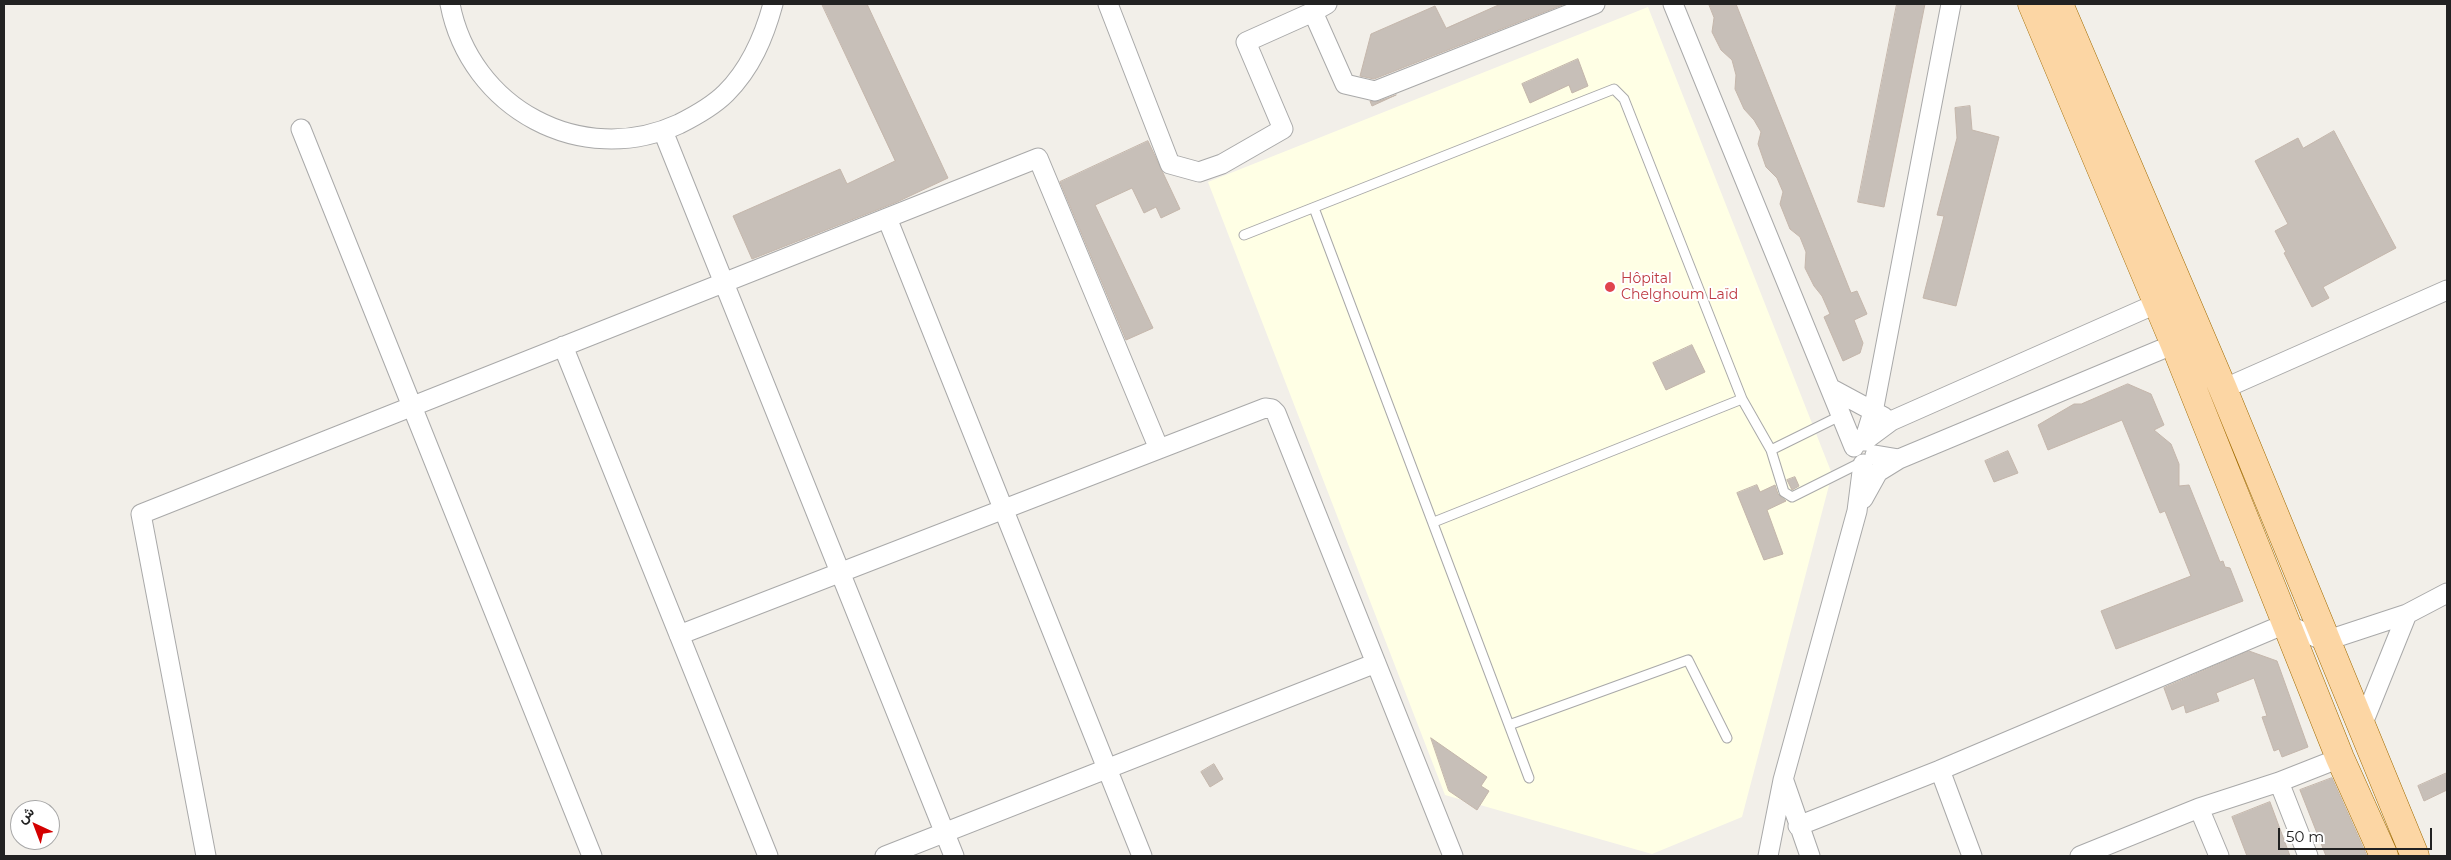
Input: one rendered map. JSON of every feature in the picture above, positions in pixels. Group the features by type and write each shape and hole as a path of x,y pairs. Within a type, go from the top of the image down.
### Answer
{"main road":[{"path":"2032,4 2157,302 2223,389 2415,856"},
{"path":"2059,4 2182,293 2186,339 2285,624 2340,758 2384,856"}],"street":[{"path":"450,4 459,35 477,69 496,92 519,111 545,126 604,139 634,138 663,131 696,116 726,93 749,65 765,33 773,4"},
{"path":"1108,4 1170,164 1199,172 1222,164 1283,130 1246,42 1320,8 1345,84 1375,91 1595,4"},
{"path":"1673,4 1842,415 1863,454"},
{"path":"1768,856 1783,780 1857,511 1863,454 1950,4"},
{"path":"301,130 592,856"},
{"path":"663,131 954,856"},
{"path":"206,856 141,514 1038,158 1159,449"},
{"path":"887,218 1142,856"},
{"path":"2223,389 2447,290"},
{"path":"1863,454 1891,421 2157,302 2182,293"},
{"path":"1857,511 1878,472 1899,459 2186,339"},
{"path":"563,346 768,856"},
{"path":"1832,389 1891,421"},
{"path":"679,635 1265,408 1272,409 1276,413 1453,856"},
{"path":"1863,454 1899,459"},
{"path":"1798,826 1940,770 2285,624 2325,641 2407,614 2447,594"},
{"path":"2361,728 2407,614"},
{"path":"885,856 1376,663"},
{"path":"2080,856 2198,808 2279,782 2340,758"},
{"path":"1940,770 1972,856"},
{"path":"1783,780 1810,856"},
{"path":"2279,782 2308,856"},
{"path":"2198,808 2220,856"}],"lane":[{"path":"1244,235 1614,89 1624,100 1742,399 1771,450 1784,492 1792,497 1863,454"},
{"path":"1314,208 1529,778"},
{"path":"1434,522 1742,399"},
{"path":"1771,450 1842,415"},
{"path":"1509,725 1688,660 1727,738"}],"shaded area":[{"path":"1648,7 1832,474 1742,817 1652,854 1445,795 1208,182"}],"building":[{"path":"822,4 867,4 948,178 897,202 752,259 733,216 840,169 847,184 895,161"},
{"path":"1501,4 1565,4 1374,79 1360,76 1371,34 1435,6 1446,28"},
{"path":"1709,4 1736,4 1851,293 1857,291 1867,314 1854,320 1863,343 1860,353 1843,361 1824,317 1830,314 1822,296 1814,286 1805,268 1806,252 1800,237 1790,229 1780,204 1783,192 1777,178 1766,167 1758,144 1761,132 1754,120 1744,109 1735,89 1736,75 1732,60 1721,50 1712,32 1714,18"},
{"path":"1897,4 1925,4 1884,207 1858,202"},
{"path":"1578,59 1588,86 1572,93 1569,85 1530,103 1522,84"},
{"path":"1396,95 1372,106 1370,101 1379,101"},
{"path":"1970,106 1972,130 1999,137 1956,306 1923,298 1944,216 1937,215 1957,138 1955,108"},
{"path":"2334,131 2396,248 2323,287 2329,298 2312,307 2284,253 2286,252 2275,231 2288,224 2255,161 2298,138 2303,148"},
{"path":"1148,141 1180,209 1161,218 1156,207 1144,213 1132,188 1095,205 1153,328 1126,340 1060,182"},
{"path":"1692,345 1705,372 1666,390 1653,363"},
{"path":"2128,384 2151,394 2164,425 2154,430 2171,444 2179,464 2179,486 2189,485 2220,562 2223,561 2225,567 2230,568 2243,601 2116,649 2101,611 2191,576 2165,511 2160,513 2122,420 2048,450 2038,425 2074,404 2081,404"},
{"path":"2008,451 2018,473 1994,482 1985,461"},
{"path":"1795,477 1799,486 1792,490 1787,480"},
{"path":"1757,485 1760,492 1775,485 1778,494 1786,501 1767,510 1783,554 1764,560 1737,493"},
{"path":"2249,651 2277,661 2308,747 2282,757 2279,749 2274,751 2262,717 2267,716 2254,678 2216,693 2219,701 2186,713 2184,705 2172,710 2164,688"},
{"path":"1431,738 1487,777 1481,786 1489,791 1477,810 1449,791"},
{"path":"1214,764 1223,779 1210,787 1201,772"},
{"path":"2447,773 2447,790 2424,801 2418,786"},
{"path":"2332,778 2367,856 2326,856 2300,790"},
{"path":"2270,802 2290,856 2247,856 2232,817"}],"place":[{"name":"Hôpital Chelghoum Laïd","path":"1610,287"}]}
